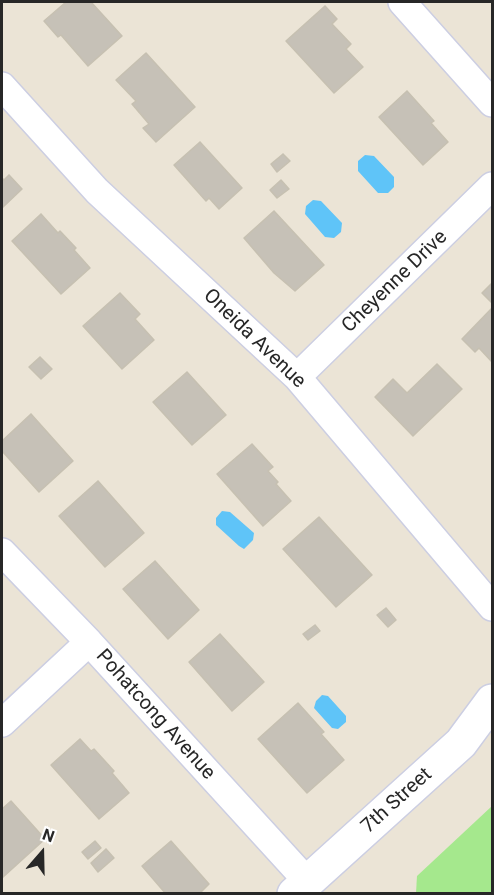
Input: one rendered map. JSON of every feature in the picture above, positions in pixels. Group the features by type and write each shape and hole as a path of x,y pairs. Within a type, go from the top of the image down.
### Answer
{"street":[{"path":"402,2 492,103"},
{"name":"Oneida Avenue","path":"2,86 96,191 297,377 492,607"},
{"name":"Cheyenne Drive","path":"297,377 492,186"},
{"name":"Pohatcong Avenue","path":"2,552 88,642 300,887"},
{"path":"2,723 88,642"},
{"name":"7th Street","path":"300,887 461,743 492,701"}],"green space":[{"path":"492,806 492,893 416,893 417,876"}],"water":[{"path":"365,155 374,156 394,177 394,187 388,193 378,193 358,171 358,161"},
{"path":"313,200 321,201 342,223 341,232 334,238 325,237 305,214 306,206"},
{"path":"222,511 230,512 254,533 253,540 244,549 216,525 216,518"},
{"path":"322,695 328,696 346,716 346,722 338,729 332,728 314,708 316,701"}],"building":[{"path":"66,2 91,2 122,36 88,66 61,35 58,37 44,21"},
{"path":"325,6 337,19 332,24 351,44 346,49 363,67 334,93 286,41"},
{"path":"146,53 195,107 156,142 143,128 149,124 132,104 136,101 116,80"},
{"path":"407,91 434,121 431,123 448,142 423,165 379,117"},
{"path":"200,142 242,188 219,209 209,198 206,201 174,165"},
{"path":"283,154 290,161 277,172 271,164"},
{"path":"9,175 22,189 2,208 2,178 4,180"},
{"path":"281,180 289,189 277,198 270,190"},
{"path":"274,211 324,265 295,291 274,273 244,238"},
{"path":"41,214 76,248 74,250 90,268 61,294 12,241"},
{"path":"492,283 492,303 482,293"},
{"path":"120,293 140,314 135,319 154,340 122,369 83,326"},
{"path":"492,308 492,362 479,348 475,352 462,339"},
{"path":"40,357 52,369 41,379 29,367"},
{"path":"437,364 462,389 413,436 375,397 393,379 407,393"},
{"path":"187,372 226,415 192,445 153,402"},
{"path":"31,414 73,461 39,492 2,451 2,441"},
{"path":"252,444 273,467 268,471 291,501 263,526 217,474"},
{"path":"98,481 144,533 105,567 59,516"},
{"path":"319,517 372,575 336,607 283,549"},
{"path":"155,561 199,610 168,639 123,589"},
{"path":"386,608 396,620 388,627 377,615"},
{"path":"315,625 320,631 308,640 303,634"},
{"path":"220,634 264,682 232,711 189,662"},
{"path":"298,703 324,732 321,734 344,760 307,793 258,739"},
{"path":"80,739 91,751 94,749 114,771 112,773 129,793 99,819 51,765"},
{"path":"11,801 45,839 2,878 2,809"},
{"path":"95,841 101,848 88,859 82,852"},
{"path":"171,841 209,884 199,894 166,894 142,866"},
{"path":"106,849 114,858 98,872 91,863"}]}
